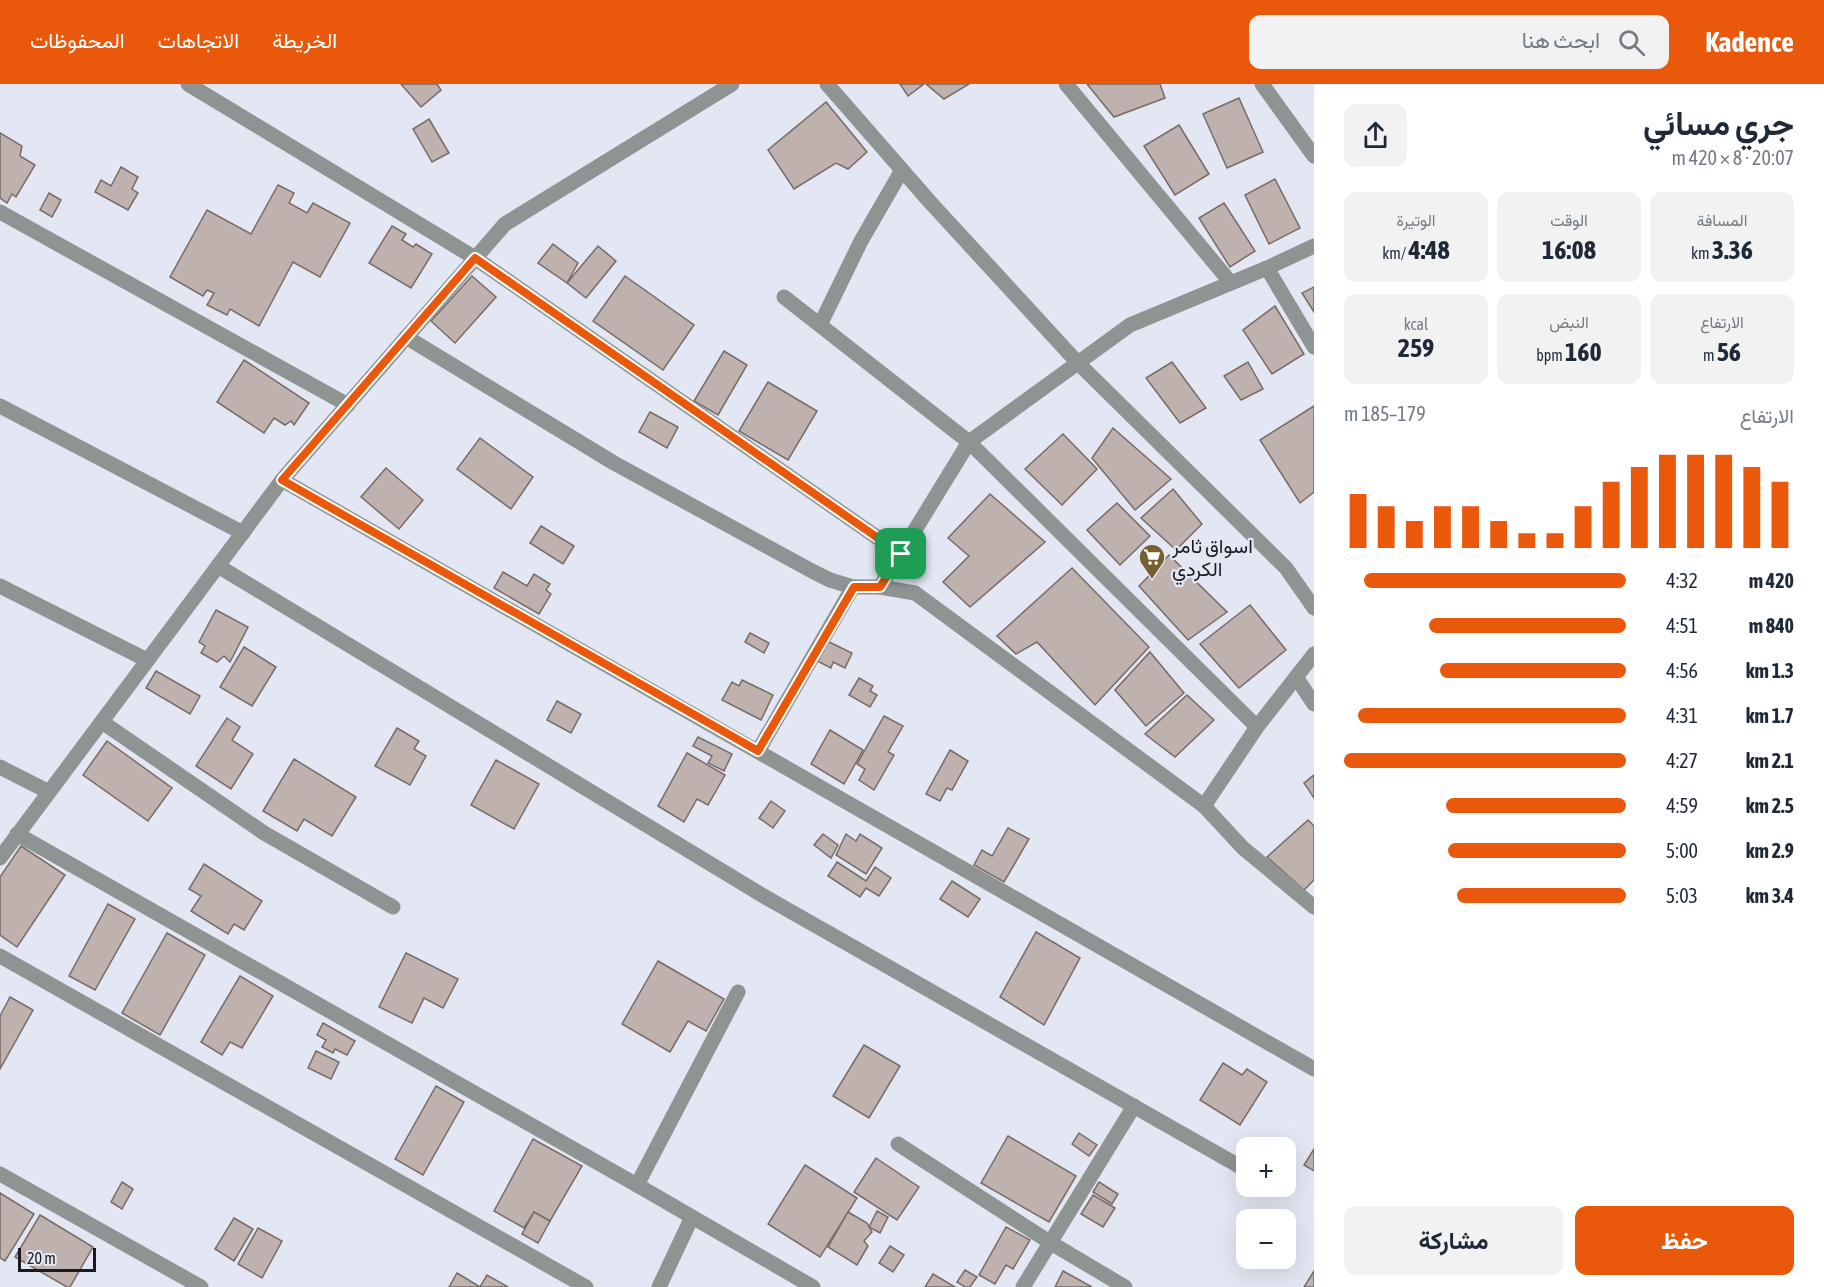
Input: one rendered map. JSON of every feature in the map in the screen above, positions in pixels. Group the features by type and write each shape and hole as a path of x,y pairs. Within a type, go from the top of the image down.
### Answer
{"street":[{"path":"188,84 475,258 901,554"},
{"path":"0,858 282,480 505,225 709,90 732,84"},
{"path":"827,84 1077,362 1286,568 1314,608"},
{"path":"1066,84 1231,283"},
{"path":"1262,84 1314,156"},
{"path":"820,325 861,241 902,170"},
{"path":"0,212 348,405"},
{"path":"880,587 969,442 1130,326 1314,246"},
{"path":"1267,268 1314,346"},
{"path":"784,297 969,442 1257,727"},
{"path":"406,337 614,463 812,571 854,587 880,587 915,593 1204,806 1243,848 1314,907"},
{"path":"0,406 243,533"},
{"path":"282,480 1314,1069"},
{"path":"218,566 767,898 1236,1164"},
{"path":"0,586 147,660"},
{"path":"758,751 854,587"},
{"path":"1204,806 1257,727 1314,654"},
{"path":"1296,677 1314,704"},
{"path":"102,722 264,833 393,907"},
{"path":"0,767 49,792"},
{"path":"17,834 813,1287"},
{"path":"0,956 586,1287"},
{"path":"637,1185 738,992"},
{"path":"1023,1287 1134,1106"},
{"path":"897,1144 1051,1243 1125,1287"},
{"path":"0,1174 201,1287"},
{"path":"659,1287 692,1217"}],"building":[{"path":"401,84 437,84 441,90 421,107"},
{"path":"900,84 924,84 908,96"},
{"path":"926,84 969,84 944,99"},
{"path":"1087,84 1160,84 1165,98 1114,117"},
{"path":"1239,98 1263,152 1227,168 1203,114"},
{"path":"826,102 867,152 848,169 836,163 794,189 768,150"},
{"path":"429,119 449,153 432,162 413,129"},
{"path":"1179,125 1209,174 1175,195 1144,146"},
{"path":"0,133 22,146 20,156 35,165 16,197 12,194 7,203 0,198"},
{"path":"121,167 138,177 132,189 138,193 128,210 95,192 101,180 111,186"},
{"path":"1275,179 1300,228 1269,244 1245,195"},
{"path":"278,185 294,193 289,203 307,213 313,203 350,223 320,277 293,262 259,326 230,309 227,315 207,305 214,293 207,290 203,296 170,277 207,210 251,234"},
{"path":"49,193 61,200 52,217 40,210"},
{"path":"1224,203 1255,251 1230,267 1199,218"},
{"path":"392,226 406,234 402,240 413,247 416,244 432,254 411,288 369,263"},
{"path":"553,244 578,263 567,283 538,263"},
{"path":"598,246 616,261 586,298 567,283"},
{"path":"472,276 496,297 455,343 431,321"},
{"path":"625,276 694,325 663,370 593,321"},
{"path":"1314,287 1314,312 1302,293"},
{"path":"1275,306 1304,354 1272,374 1243,330"},
{"path":"724,351 747,365 718,415 694,401"},
{"path":"244,360 309,403 294,425 291,421 285,425 274,418 264,433 217,402"},
{"path":"1172,362 1206,408 1180,423 1146,378"},
{"path":"1248,362 1263,389 1241,400 1224,376"},
{"path":"768,382 817,411 788,460 739,431"},
{"path":"1314,406 1314,492 1300,503 1260,440"},
{"path":"650,412 678,427 667,448 639,432"},
{"path":"1113,428 1171,479 1135,510 1092,458"},
{"path":"1063,434 1097,469 1062,505 1025,469"},
{"path":"480,438 533,477 511,509 457,469"},
{"path":"386,468 423,500 399,529 361,497"},
{"path":"1173,489 1202,524 1176,550 1141,518"},
{"path":"990,494 1045,542 970,607 943,582 969,556 948,538"},
{"path":"1117,503 1150,536 1120,565 1087,530"},
{"path":"541,526 574,546 563,564 530,543"},
{"path":"1169,555 1227,612 1188,640 1139,586"},
{"path":"1072,568 1149,647 1095,705 1037,642 1016,654 997,636"},
{"path":"503,572 527,586 534,574 550,584 546,590 551,594 539,614 494,588"},
{"path":"1250,605 1286,650 1239,688 1200,644"},
{"path":"216,610 248,627 230,662 224,656 217,662 201,653 205,646 199,642"},
{"path":"750,633 769,643 764,653 745,642"},
{"path":"827,641 852,653 845,668 833,662 831,668 817,661"},
{"path":"244,647 276,667 252,706 220,687"},
{"path":"1150,652 1184,693 1146,726 1115,690"},
{"path":"156,671 200,696 190,714 146,688"},
{"path":"859,678 873,686 870,691 877,695 870,707 849,695"},
{"path":"742,680 773,695 761,720 722,700 732,682 739,686"},
{"path":"1187,695 1214,720 1175,757 1145,734"},
{"path":"557,701 581,714 571,733 547,720"},
{"path":"884,716 903,726 888,752 894,755 874,790 859,780 865,769 857,764"},
{"path":"227,718 240,727 232,740 253,754 231,789 196,766"},
{"path":"397,728 419,741 414,749 426,756 410,785 375,766"},
{"path":"830,730 863,750 844,784 811,764"},
{"path":"698,737 732,754 724,771 708,763 712,756 693,746"},
{"path":"107,741 172,788 148,821 83,775"},
{"path":"950,750 968,761 952,790 947,788 940,801 926,794"},
{"path":"687,753 725,775 708,805 697,799 684,822 658,806"},
{"path":"294,759 356,797 332,836 304,819 297,831 263,811"},
{"path":"496,760 539,784 514,829 471,805"},
{"path":"1314,775 1314,798 1304,783"},
{"path":"771,801 785,811 773,828 759,818"},
{"path":"1308,820 1314,826 1314,880 1304,890 1267,857"},
{"path":"1008,828 1029,839 1004,882 974,865 982,850 992,856"},
{"path":"823,834 838,845 831,858 814,845"},
{"path":"846,834 856,841 860,834 882,848 866,874 836,855"},
{"path":"21,846 65,875 17,947 0,935 0,877"},
{"path":"837,862 866,881 875,867 891,878 879,896 866,888 860,897 828,876"},
{"path":"204,864 262,901 244,930 234,924 228,934 191,911 201,896 189,889"},
{"path":"952,881 980,899 968,917 940,899"},
{"path":"108,904 135,919 95,990 69,976"},
{"path":"1036,932 1080,958 1044,1025 1000,997"},
{"path":"167,933 205,955 160,1035 122,1013"},
{"path":"406,953 458,979 443,1008 424,998 412,1023 379,1007"},
{"path":"658,961 724,999 706,1031 688,1021 670,1052 622,1024"},
{"path":"240,976 273,996 242,1048 230,1042 222,1055 201,1042"},
{"path":"10,997 33,1010 0,1069 0,1016"},
{"path":"323,1023 355,1041 347,1055 335,1049 333,1053 322,1047 326,1040 317,1035"},
{"path":"864,1045 900,1066 869,1118 833,1096"},
{"path":"316,1051 339,1062 331,1079 308,1068"},
{"path":"1223,1063 1242,1075 1247,1069 1267,1082 1240,1125 1200,1100"},
{"path":"436,1086 464,1102 423,1175 395,1159"},
{"path":"1079,1133 1097,1145 1089,1156 1072,1144"},
{"path":"1008,1136 1076,1176 1049,1222 981,1183"},
{"path":"533,1139 582,1166 550,1221 534,1212 524,1228 494,1211"},
{"path":"1314,1149 1314,1171 1304,1165"},
{"path":"876,1158 919,1187 897,1220 854,1192"},
{"path":"805,1165 857,1198 820,1257 768,1224"},
{"path":"122,1182 133,1189 122,1209 111,1202"},
{"path":"1099,1182 1118,1194 1112,1204 1093,1192"},
{"path":"0,1193 34,1214 5,1261 0,1258"},
{"path":"1093,1195 1115,1208 1103,1227 1081,1214"},
{"path":"877,1211 888,1217 880,1233 869,1227"},
{"path":"534,1212 550,1221 538,1243 522,1234"},
{"path":"848,1212 867,1223 872,1232 864,1241 868,1246 857,1265 828,1247"},
{"path":"40,1215 93,1247 70,1287 15,1257"},
{"path":"234,1218 253,1229 234,1261 215,1249"},
{"path":"1006,1227 1030,1240 1013,1269 1006,1265 995,1284 979,1275"},
{"path":"258,1228 282,1241 262,1278 238,1264"},
{"path":"890,1246 904,1255 893,1272 879,1263"},
{"path":"965,1270 977,1277 970,1287 957,1282"},
{"path":"1063,1271 1092,1287 1055,1287"},
{"path":"1314,1271 1314,1287 1304,1287"},
{"path":"457,1273 480,1287 449,1287"},
{"path":"933,1274 955,1287 925,1287"},
{"path":"487,1275 508,1287 480,1287"}],"place":[{"name":"اسواق ثامر الكردي","path":"1152,580"}],"route":[{"path":"475,258 901,554 880,587 854,587 758,751 282,480 475,258"}]}
